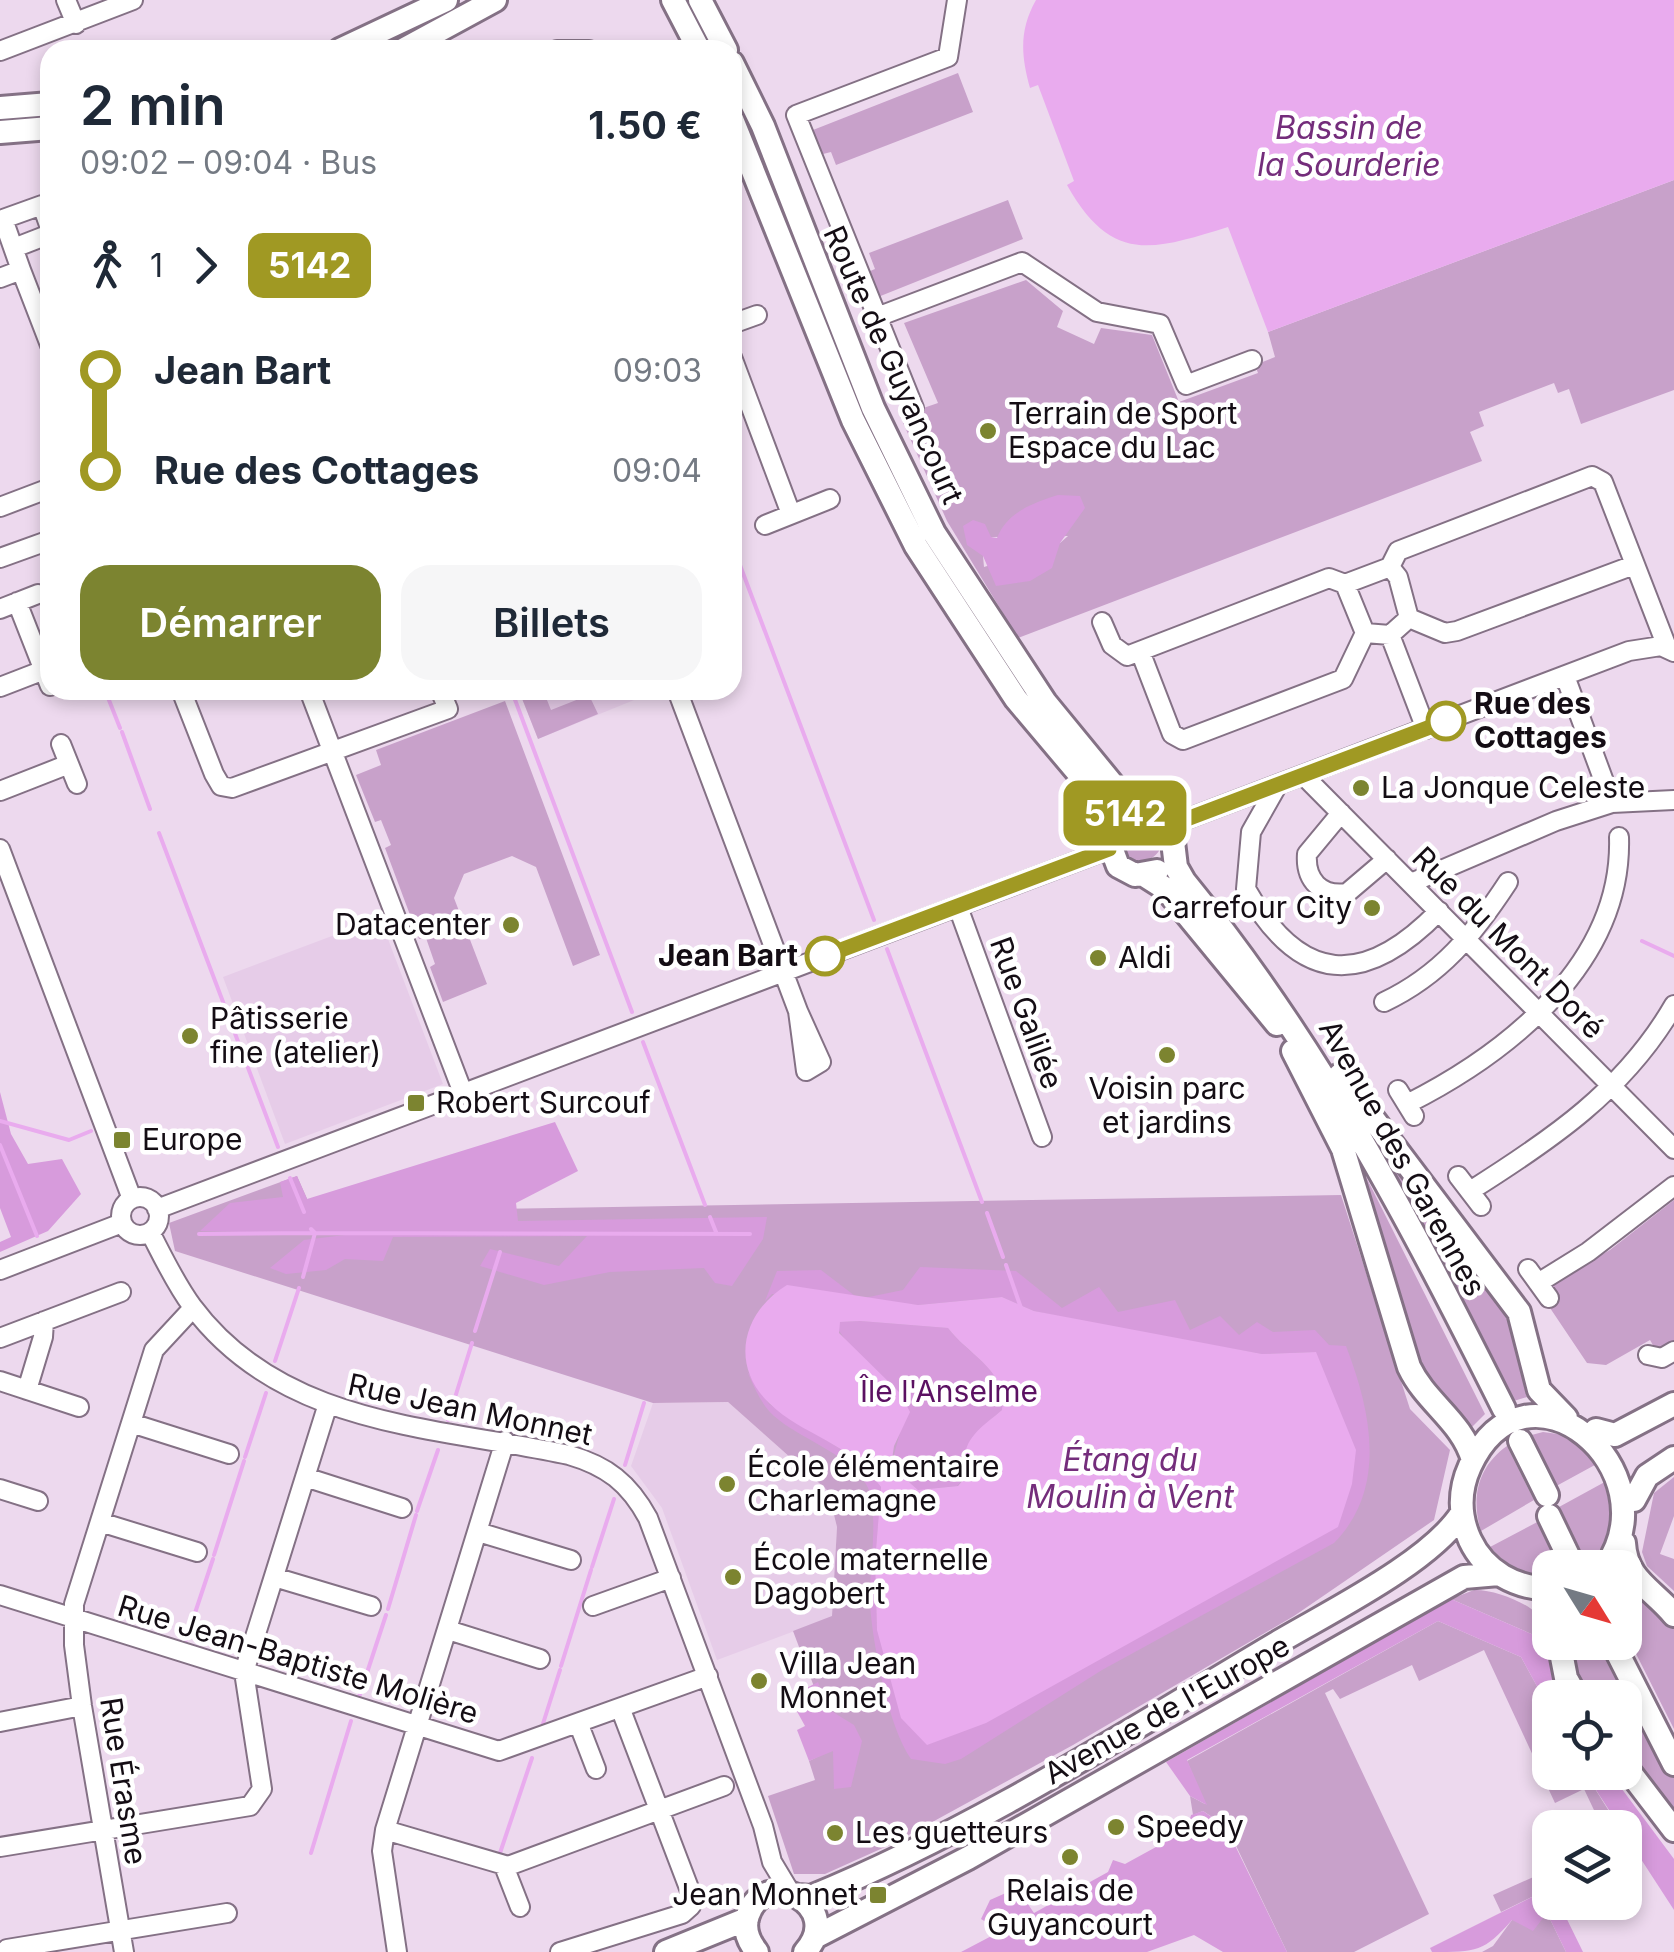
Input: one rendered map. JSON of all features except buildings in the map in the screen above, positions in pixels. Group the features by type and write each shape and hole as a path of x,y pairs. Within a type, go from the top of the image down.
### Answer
{"main road":[{"path":"361,40 446,0"},
{"path":"421,40 495,0"},
{"path":"673,0 694,40"},
{"path":"700,0 721,40"},
{"name":"Route de Guyancourt","path":"742,83 763,126 786,221"},
{"path":"0,108 40,105"},
{"path":"0,132 40,129"},
{"name":"Route de Guyancourt","path":"742,139 786,221 854,420 916,546 1016,699 1108,807 1110,839"},
{"name":"Route de Guyancourt","path":"797,249 934,533 1045,702 1122,796 1148,809"},
{"path":"1148,809 1173,835 1165,866 1144,875 1118,866 1110,839 1126,812 1148,809"},
{"name":"Avenue des Garennes","path":"1144,875 1166,889 1308,1060 1354,1134 1500,1411 1360,1131 1254,966 1184,881 1176,867 1173,835"},
{"path":"1254,966 1506,1292 1527,1330 1539,1390 1566,1418 1616,1435 1674,1404"},
{"path":"1285,1034 1343,1148 1409,1367 1430,1400 1462,1432 1473,1460"},
{"path":"1532,1586 1499,1574 1473,1546 1462,1513 1466,1476 1473,1460 1493,1436 1520,1421 1566,1418"},
{"path":"1595,1430 1622,1459 1634,1500"},
{"path":"1516,1442 1548,1506 1577,1550"},
{"path":"1674,1458 1647,1476 1634,1500 1624,1544 1625,1560 1634,1578 1674,1614"},
{"name":"Avenue de l'Europe","path":"762,1897 811,1897 907,1856 1053,1776 1352,1598 1442,1539 1462,1513"},
{"path":"1614,1550 1624,1544"},
{"name":"Avenue de l'Europe","path":"810,1944 1464,1577 1499,1574"},
{"path":"1621,1660 1674,1764"},
{"path":"1631,1660 1674,1745"},
{"path":"1642,1788 1674,1830"},
{"path":"794,1894 814,1913 810,1944"},
{"path":"666,1952 747,1919 762,1897"},
{"path":"747,1919 748,1940 757,1952"}],"street":[{"path":"66,0 76,24"},
{"path":"0,51 133,0"},
{"path":"914,408 796,115 948,57 957,0"},
{"path":"786,221 831,203"},
{"path":"40,206 2,219 40,318"},
{"path":"797,249 842,230"},
{"path":"14,248 40,236"},
{"path":"877,317 1022,262 1097,312 1160,324 1186,386 1252,360"},
{"path":"0,278 22,270"},
{"path":"742,320 757,315"},
{"path":"742,384 791,514"},
{"path":"1102,622 1112,645 1127,656 1328,578 1346,584 1390,567 1398,551 1592,476 1603,482 1670,650"},
{"path":"0,507 40,492"},
{"path":"765,525 830,499"},
{"path":"0,558 40,544"},
{"path":"1409,618 1445,632 1457,630 1634,566"},
{"path":"1390,567 1398,577 1409,618"},
{"path":"1140,651 1172,734 1183,740 1343,678 1365,633 1346,584"},
{"path":"38,594 9,606 40,666"},
{"path":"1365,633 1390,635 1409,618"},
{"path":"1390,635 1426,729"},
{"path":"1173,835 1277,786 1645,646 1670,650"},
{"path":"1565,676 1612,803"},
{"path":"0,688 40,686"},
{"path":"185,700 220,786 245,786 448,709 444,700"},
{"path":"313,700 463,1093"},
{"path":"681,700 798,1011 812,1070"},
{"path":"61,744 77,784"},
{"path":"0,791 69,764"},
{"name":"Rue du Mont Doré","path":"1303,776 1674,1149"},
{"path":"1277,786 1251,832 1246,889 1296,952 1325,966 1361,964 1397,949 1438,911"},
{"path":"1411,884 1556,821 1612,803 1674,800"},
{"path":"1340,813 1307,854 1306,866 1314,884 1327,893 1347,893 1387,859"},
{"path":"1406,1103 1482,1062 1540,1013 1600,927 1616,882 1620,837"},
{"path":"157,1209 958,907 1110,839"},
{"path":"0,849 4,878 132,1199"},
{"path":"1384,1002 1439,969 1467,940 1508,882"},
{"name":"Rue Galilée","path":"958,907 1042,1137"},
{"path":"1458,1176 1476,1198 1550,1141 1613,1087 1674,1005"},
{"path":"1538,1283 1588,1252 1674,1186"},
{"path":"147,1198 157,1209 158,1222 150,1232 136,1235 122,1223 121,1212 132,1199 147,1198"},
{"path":"0,1270 122,1223"},
{"name":"Rue Jean Monnet","path":"150,1232 193,1308 273,1378 327,1407 504,1441 594,1463 624,1482 648,1518 772,1862 794,1894"},
{"path":"0,1338 121,1292"},
{"path":"73,1618 154,1350 193,1308"},
{"path":"27,1390 43,1338 44,1321"},
{"path":"1648,1356 1662,1358 1674,1351"},
{"path":"0,1382 79,1407"},
{"path":"0,1847 250,1806 262,1788 244,1672 327,1407"},
{"path":"131,1424 229,1454"},
{"path":"397,1952 382,1851 385,1830 504,1441"},
{"path":"305,1477 402,1508"},
{"path":"0,1489 38,1501"},
{"path":"100,1522 197,1552"},
{"path":"478,1532 570,1560"},
{"path":"274,1577 371,1606"},
{"path":"593,1606 671,1578"},
{"name":"Rue Jean-Baptiste Molière","path":"0,1595 499,1751 708,1676"},
{"name":"Rue Érasme","path":"73,1618 82,1706 124,1952"},
{"path":"448,1630 540,1659"},
{"path":"0,1722 82,1706"},
{"path":"560,1952 682,1914 691,1906 692,1896 621,1710"},
{"path":"579,1725 596,1769"},
{"path":"385,1830 504,1866 724,1786"},
{"path":"762,1897 772,1862"},
{"path":"504,1866 520,1907"},
{"path":"6,1950 227,1912"}],"shaded area":[{"path":"523,700 634,700 538,739"},
{"path":"380,918 443,1084 285,1144 223,977"},
{"path":"728,1402 828,1491 837,1527 832,1617 717,1660 662,1508 631,1466 653,1403"}],"green space":[{"path":"958,73 973,112 836,165 831,152 823,154 813,130"},
{"path":"1674,180 1674,390 1581,424 1569,389 1558,393 1554,383 1479,412 1484,426 1470,432 1482,461 1018,638 947,521 900,416 938,403 904,323 1026,280 1063,311 1057,327 1094,344 1101,328 1152,335 1179,402 1258,373 1255,365 1275,357 1268,332","holes":["1068,536 1060,543 984,567 983,556 991,537"]},
{"path":"1008,200 1023,239 878,297 868,272 875,269 869,253"},
{"path":"1058,495 1080,496 1085,508 1060,543 1052,568 1030,581 996,586 983,556 967,545 963,526 973,520 985,524 991,537 997,538 1014,515"},
{"path":"523,700 547,700 551,710 576,700 591,700 598,714 538,739"},
{"path":"505,701 600,955 573,966 536,867 512,856 464,874 454,898 487,984 443,1002 430,967 435,964 426,938 419,939 385,848 391,845 381,820 375,822 356,775 381,765 376,750"},
{"path":"1141,819 1156,825 1162,840 1156,855 1141,861 1126,855 1120,840 1126,825"},
{"path":"1329,1075 1509,1310 1528,1383 1524,1386 1527,1397 1507,1403"},
{"path":"0,1092 11,1134 28,1164 62,1159 81,1194 48,1231 0,1252 0,1242 11,1237 0,1208"},
{"path":"555,1122 578,1171 516,1203 518,1221 767,1217 763,1239 732,1286 715,1283 704,1268 610,1272 544,1285 480,1266 490,1249 559,1266 587,1236 393,1237 383,1261 345,1259 326,1270 286,1274 270,1268 304,1240 345,1235 200,1231 230,1203 283,1197 280,1182 297,1176 307,1199"},
{"path":"1343,1131 1485,1414 1469,1430 1428,1389"},
{"path":"297,1176 313,1212 1341,1195 1410,1409 1450,1450 1434,1520 1294,1616 1073,1745 894,1843 825,1874 794,1874 768,1796 815,1780 809,1761 823,1754 830,1729 793,1631 832,1616 837,1527 828,1491 728,1402 653,1403 175,1251 169,1223"},
{"path":"1674,1200 1674,1342 1657,1352 1650,1340 1606,1365 1587,1363 1546,1302 1549,1284 1610,1250"},
{"path":"920,1267 1016,1271 1062,1308 1099,1287 1118,1312 1175,1300 1190,1330 1220,1316 1239,1335 1257,1322 1273,1332 1315,1330 1329,1345 1346,1346 1362,1396 1370,1448 1362,1498 1351,1521 1334,1543 1102,1670 961,1759 945,1764 911,1759 895,1727 874,1641 870,1605 873,1509 866,1484 835,1454 774,1416 747,1371 769,1404 864,1464 881,1487 875,1562 877,1630 1316,1352 1262,1354 1034,1311 1002,1297 918,1305 772,1294 765,1301 777,1271 821,1270 859,1299 903,1290"},
{"name":"Île l'Anselme","path":"840,1322 948,1328 998,1383 1002,1410 975,1438 963,1461 969,1473 957,1486 918,1490 891,1466 903,1421 837,1328"},
{"path":"1543,1432 1565,1435 1604,1460 1549,1490 1524,1437"},
{"path":"1507,1446 1534,1500 1481,1531 1479,1484 1489,1464"},
{"path":"1674,1477 1674,1516 1660,1554 1674,1559 1674,1591 1647,1566 1642,1552 1654,1493"},
{"path":"1612,1478 1613,1524 1599,1550 1580,1550 1559,1507"},
{"path":"1543,1519 1559,1550 1532,1550 1532,1574 1510,1565 1490,1547"},
{"path":"1474,1590 1507,1597 1532,1609 1532,1634 1451,1599"},
{"path":"1642,1597 1674,1628 1674,1729 1639,1660"},
{"path":"1451,1599 1532,1634 1532,1660 1550,1660 1556,1680 1534,1680 1521,1657 1438,1621 1187,1760 1207,1805 1190,1796 1166,1762"},
{"path":"1438,1621 1521,1657 1534,1680 1532,1753 1484,1650 1419,1681 1412,1665 1340,1699 1333,1689 1325,1693 1429,1914 1354,1952 1287,1952 1227,1827 1203,1811 1193,1815 1190,1796 1205,1804 1187,1761"},
{"path":"1570,1660 1615,1660 1625,1680 1577,1680"},
{"path":"818,1682 828,1709 854,1725 862,1741 851,1787 834,1789 833,1751 809,1761 797,1730 805,1726 789,1697"},
{"path":"1642,1712 1674,1774 1674,1825 1642,1783"},
{"path":"1549,1790 1582,1790 1555,1803"},
{"path":"1584,1790 1596,1790 1608,1810 1594,1810"},
{"path":"1596,1790 1623,1790 1638,1810 1609,1810"},
{"path":"1203,1811 1226,1827 1287,1952 1223,1952 1194,1935 1147,1952 961,1952 1001,1931 981,1919 990,1900 1017,1888 1034,1913 1108,1872 1113,1860 1125,1864 1187,1830 1191,1815"},
{"path":"1642,1816 1674,1859 1674,1910 1642,1861"},
{"path":"1532,1878 1532,1897 1501,1912 1493,1895"},
{"path":"1532,1897 1532,1920 1542,1920 1533,1931 1512,1920 1478,1948 1432,1952 1430,1948"},
{"path":"1532,1916 1532,1920 1550,1920 1566,1952 1482,1952 1493,1946 1512,1920"},
{"path":"1550,1920 1567,1920 1583,1952 1566,1952"}],"water":[{"name":"Bassin de la Sourderie","path":"1036,0 1674,0 1674,180 1268,332 1228,227 1178,241 1136,245 1101,229 1084,211 1067,185 1074,181 1038,85 1030,88 1027,76 1024,33"},
{"name":"Étang du Moulin à Vent","path":"787,1285 918,1305 1002,1297 1034,1311 1262,1354 1316,1352 1356,1450 1352,1484 1338,1527 986,1723 927,1745 901,1718 877,1630 875,1562 881,1487 854,1458 769,1403 749,1372 746,1340 751,1324 772,1296","holes":["840,1322 948,1328 993,1373 1002,1396 1002,1410 968,1444 965,1453 969,1473 958,1486 918,1490 891,1466 894,1446 910,1412 900,1393 839,1333"]}],"waterway":[{"path":"742,570 874,920"},
{"path":"109,700 120,728"},
{"path":"515,700 632,1012"},
{"path":"122,732 150,809"},
{"path":"159,833 278,1147"},
{"path":"1642,941 1674,956"},
{"path":"887,949 982,1202"},
{"path":"643,1042 705,1205"},
{"path":"0,1121 69,1140 91,1131"},
{"path":"0,1145 37,1236"},
{"path":"290,1178 304,1212"},
{"path":"987,1213 1003,1257"},
{"path":"710,1217 716,1232"},
{"path":"311,1229 315,1233 750,1234"},
{"path":"199,1234 313,1233"},
{"path":"303,1277 315,1233"},
{"path":"475,1331 500,1252"},
{"path":"1006,1265 1021,1308"},
{"path":"275,1361 299,1288"},
{"path":"448,1420 472,1343"},
{"path":"245,1457 266,1393"},
{"path":"625,1465 644,1403"},
{"path":"417,1511 438,1450"},
{"path":"214,1555 244,1461"},
{"path":"592,1567 614,1499"},
{"path":"388,1609 416,1515"},
{"path":"186,1640 213,1559"},
{"path":"561,1666 591,1570"},
{"path":"359,1697 386,1615"},
{"path":"541,1730 560,1670"},
{"path":"311,1853 351,1721"},
{"path":"499,1856 532,1758"}],"bus line":[{"name":"5142","path":"825,956 1109,849 1108,839 1117,819 1136,808 1157,812 1171,825 1446,721"}],"place":[{"name":"Terrain de Sport Espace du Lac","path":"988,431"},
{"name":"Rue des Cottages","path":"1446,721"},
{"name":"La Jonque Celeste","path":"1361,788"},
{"name":"Carrefour City","path":"1372,908"},
{"name":"Datacenter","path":"511,925"},
{"name":"Jean Bart","path":"825,956"},
{"name":"Aldi","path":"1098,958"},
{"name":"Pâtisserie fine (atelier)","path":"190,1036"},
{"name":"Voisin parc et jardins","path":"1167,1055"},
{"name":"Robert Surcouf","path":"416,1103"},
{"name":"Europe","path":"122,1140"},
{"name":"École élémentaire Charlemagne","path":"727,1484"},
{"name":"École maternelle Dagobert","path":"733,1577"},
{"name":"Villa Jean Monnet","path":"759,1681"},
{"name":"Speedy","path":"1116,1827"},
{"name":"Les guetteurs","path":"835,1833"},
{"name":"Relais de Guyancourt","path":"1070,1857"},
{"name":"Jean Monnet","path":"878,1895"}]}
